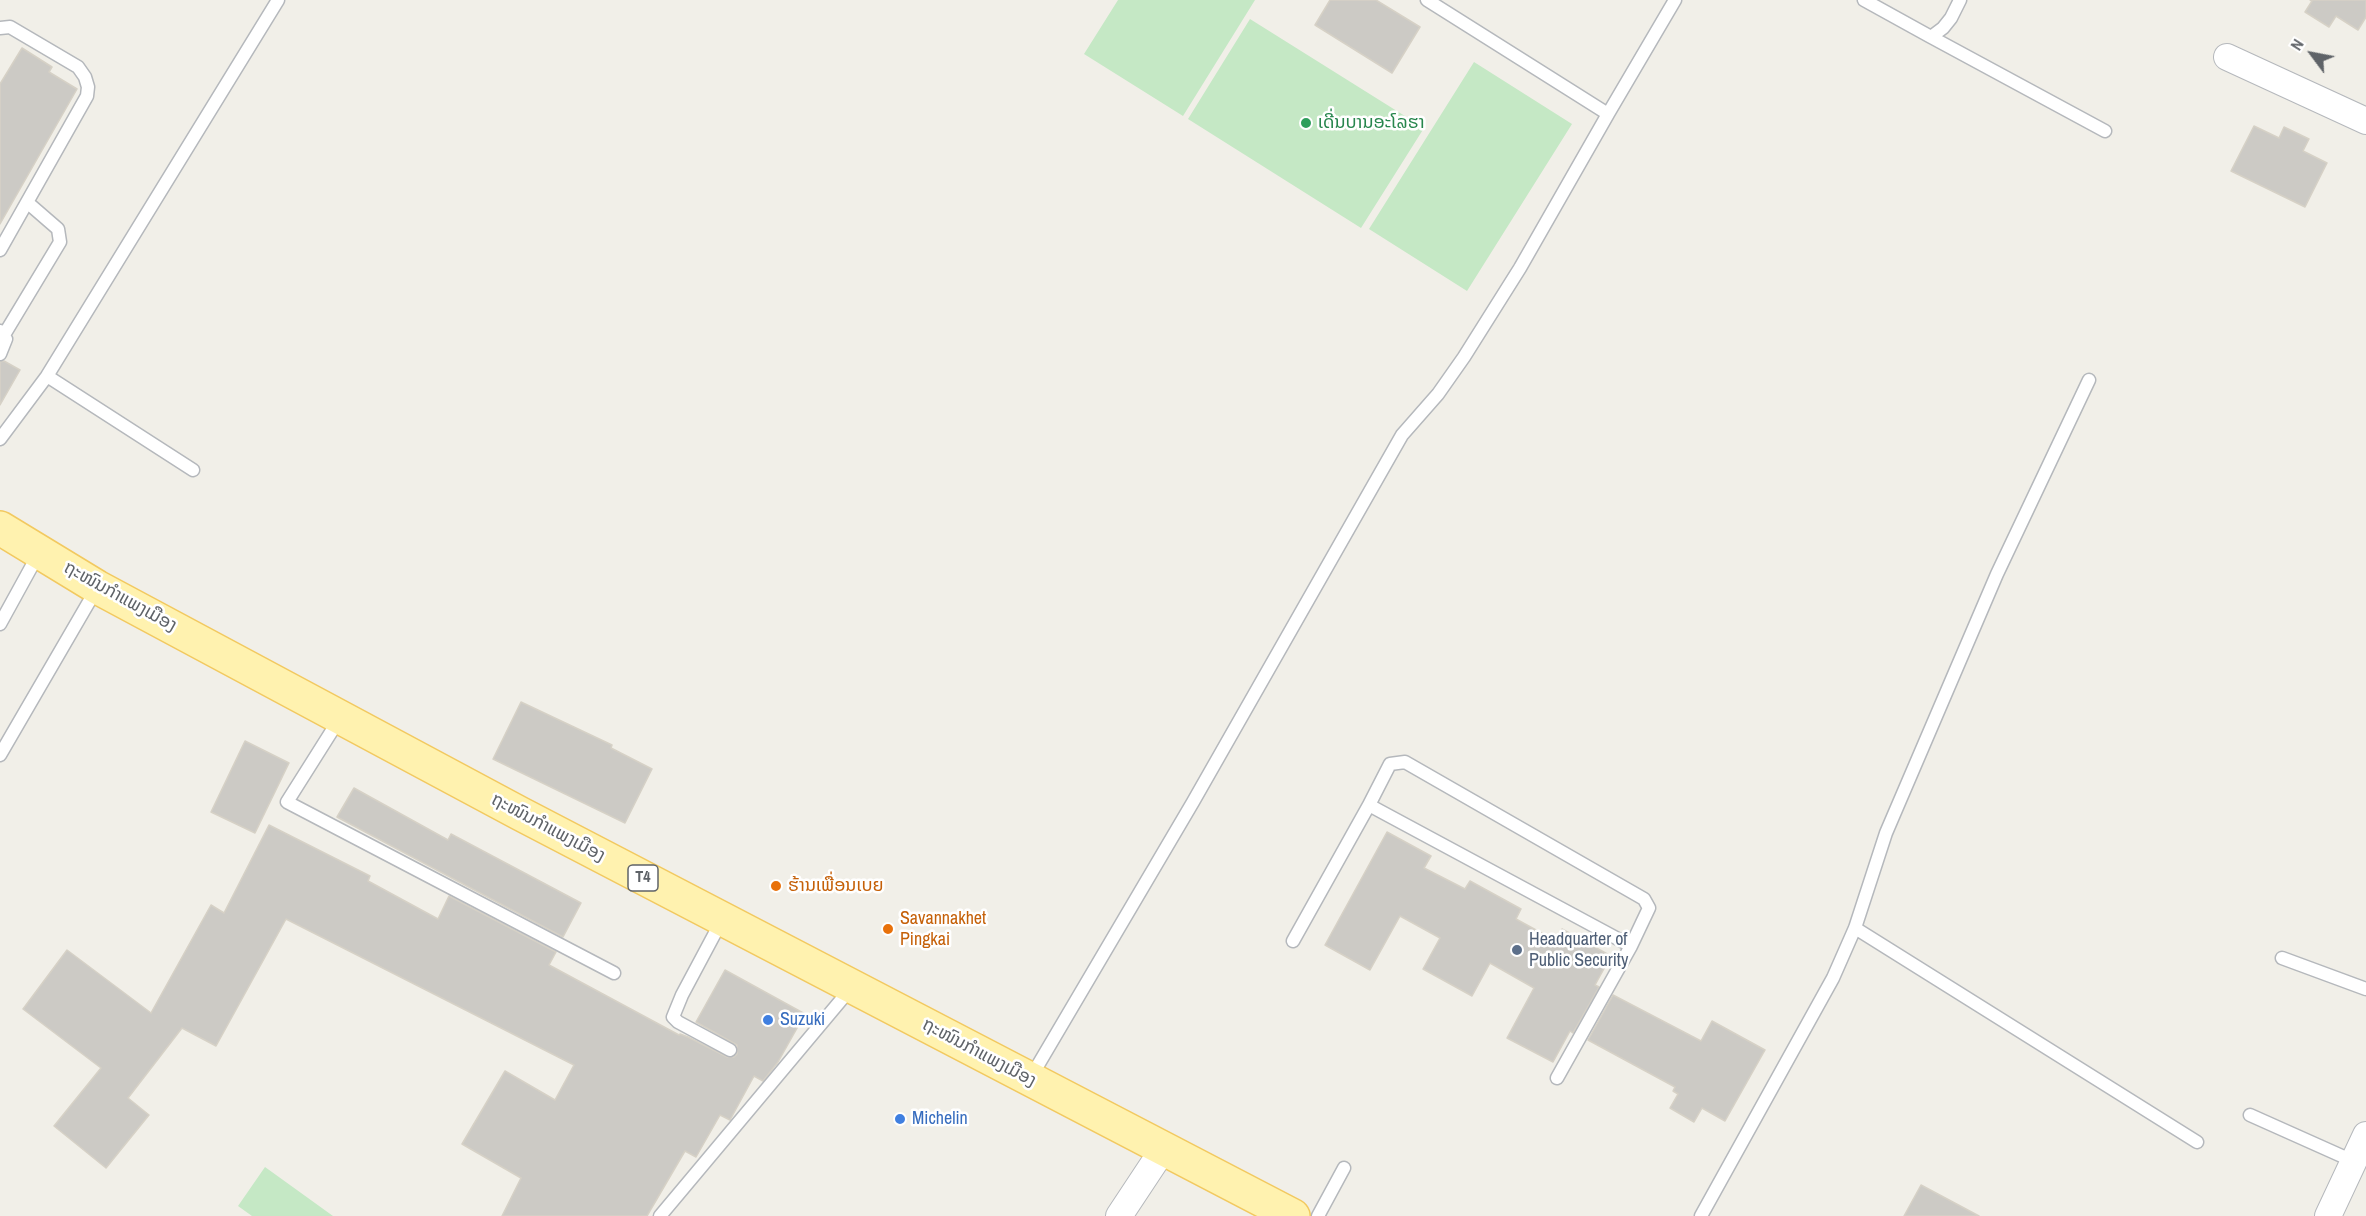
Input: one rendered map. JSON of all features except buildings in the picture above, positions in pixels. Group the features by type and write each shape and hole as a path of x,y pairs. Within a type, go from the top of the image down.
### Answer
{"main road":[{"name":"ຖະໜົນກຳແພງເມືອງ","path":"0,528 97,587 519,813 1293,1216"}],"street":[{"path":"2227,57 2366,121"},
{"path":"2328,1216 2366,1135"},
{"path":"1119,1216 1164,1148"}],"lane":[{"path":"0,439 47,376 278,0"},
{"path":"1427,0 1608,114"},
{"path":"1029,1079 1199,791 1402,435 1438,394 1464,357 1526,258 1675,0"},
{"path":"1864,0 2106,131"},
{"path":"1931,37 1951,18 1960,0"},
{"path":"0,28 10,27 78,67 85,76 88,87 87,96 0,250"},
{"path":"0,354 6,345 2,333 60,242 58,229 28,203"},
{"path":"47,376 193,471"},
{"path":"1701,1216 1833,978 1855,928 1886,833 1997,574 2089,380"},
{"path":"0,624 40,552"},
{"path":"0,755 97,587"},
{"path":"340,717 287,802 614,973"},
{"path":"1293,941 1390,764 1405,762 1644,899 1649,908 1557,1078"},
{"path":"1369,806 1631,945"},
{"path":"722,919 682,995 674,1017 678,1022 730,1050"},
{"path":"1855,928 2197,1142"},
{"path":"2282,958 2366,989"},
{"path":"660,1216 852,987"},
{"path":"2250,1115 2353,1161"},
{"path":"1318,1216 1344,1167"}],"green space":[{"path":"1118,0 1255,0 1183,116 1084,54"},
{"name":"ເດີ່ນບານອະໂລຮາ","path":"1250,19 1424,128 1361,228 1188,119"},
{"path":"1474,62 1572,124 1467,291 1369,229"},
{"path":"265,1167 333,1216 252,1216 238,1206"}],"place":[{"name":"ເດີ່ນບານອະໂລຮາ","path":"1306,123"},
{"name":"ຮ້ານເພື່ອນເບຍ","path":"776,886"},
{"name":"Savannakhet Pingkai","path":"888,929"},
{"name":"Headquarter of Public Security","path":"1517,950"},
{"name":"Suzuki","path":"768,1020"},
{"name":"Michelin","path":"900,1119"}]}
